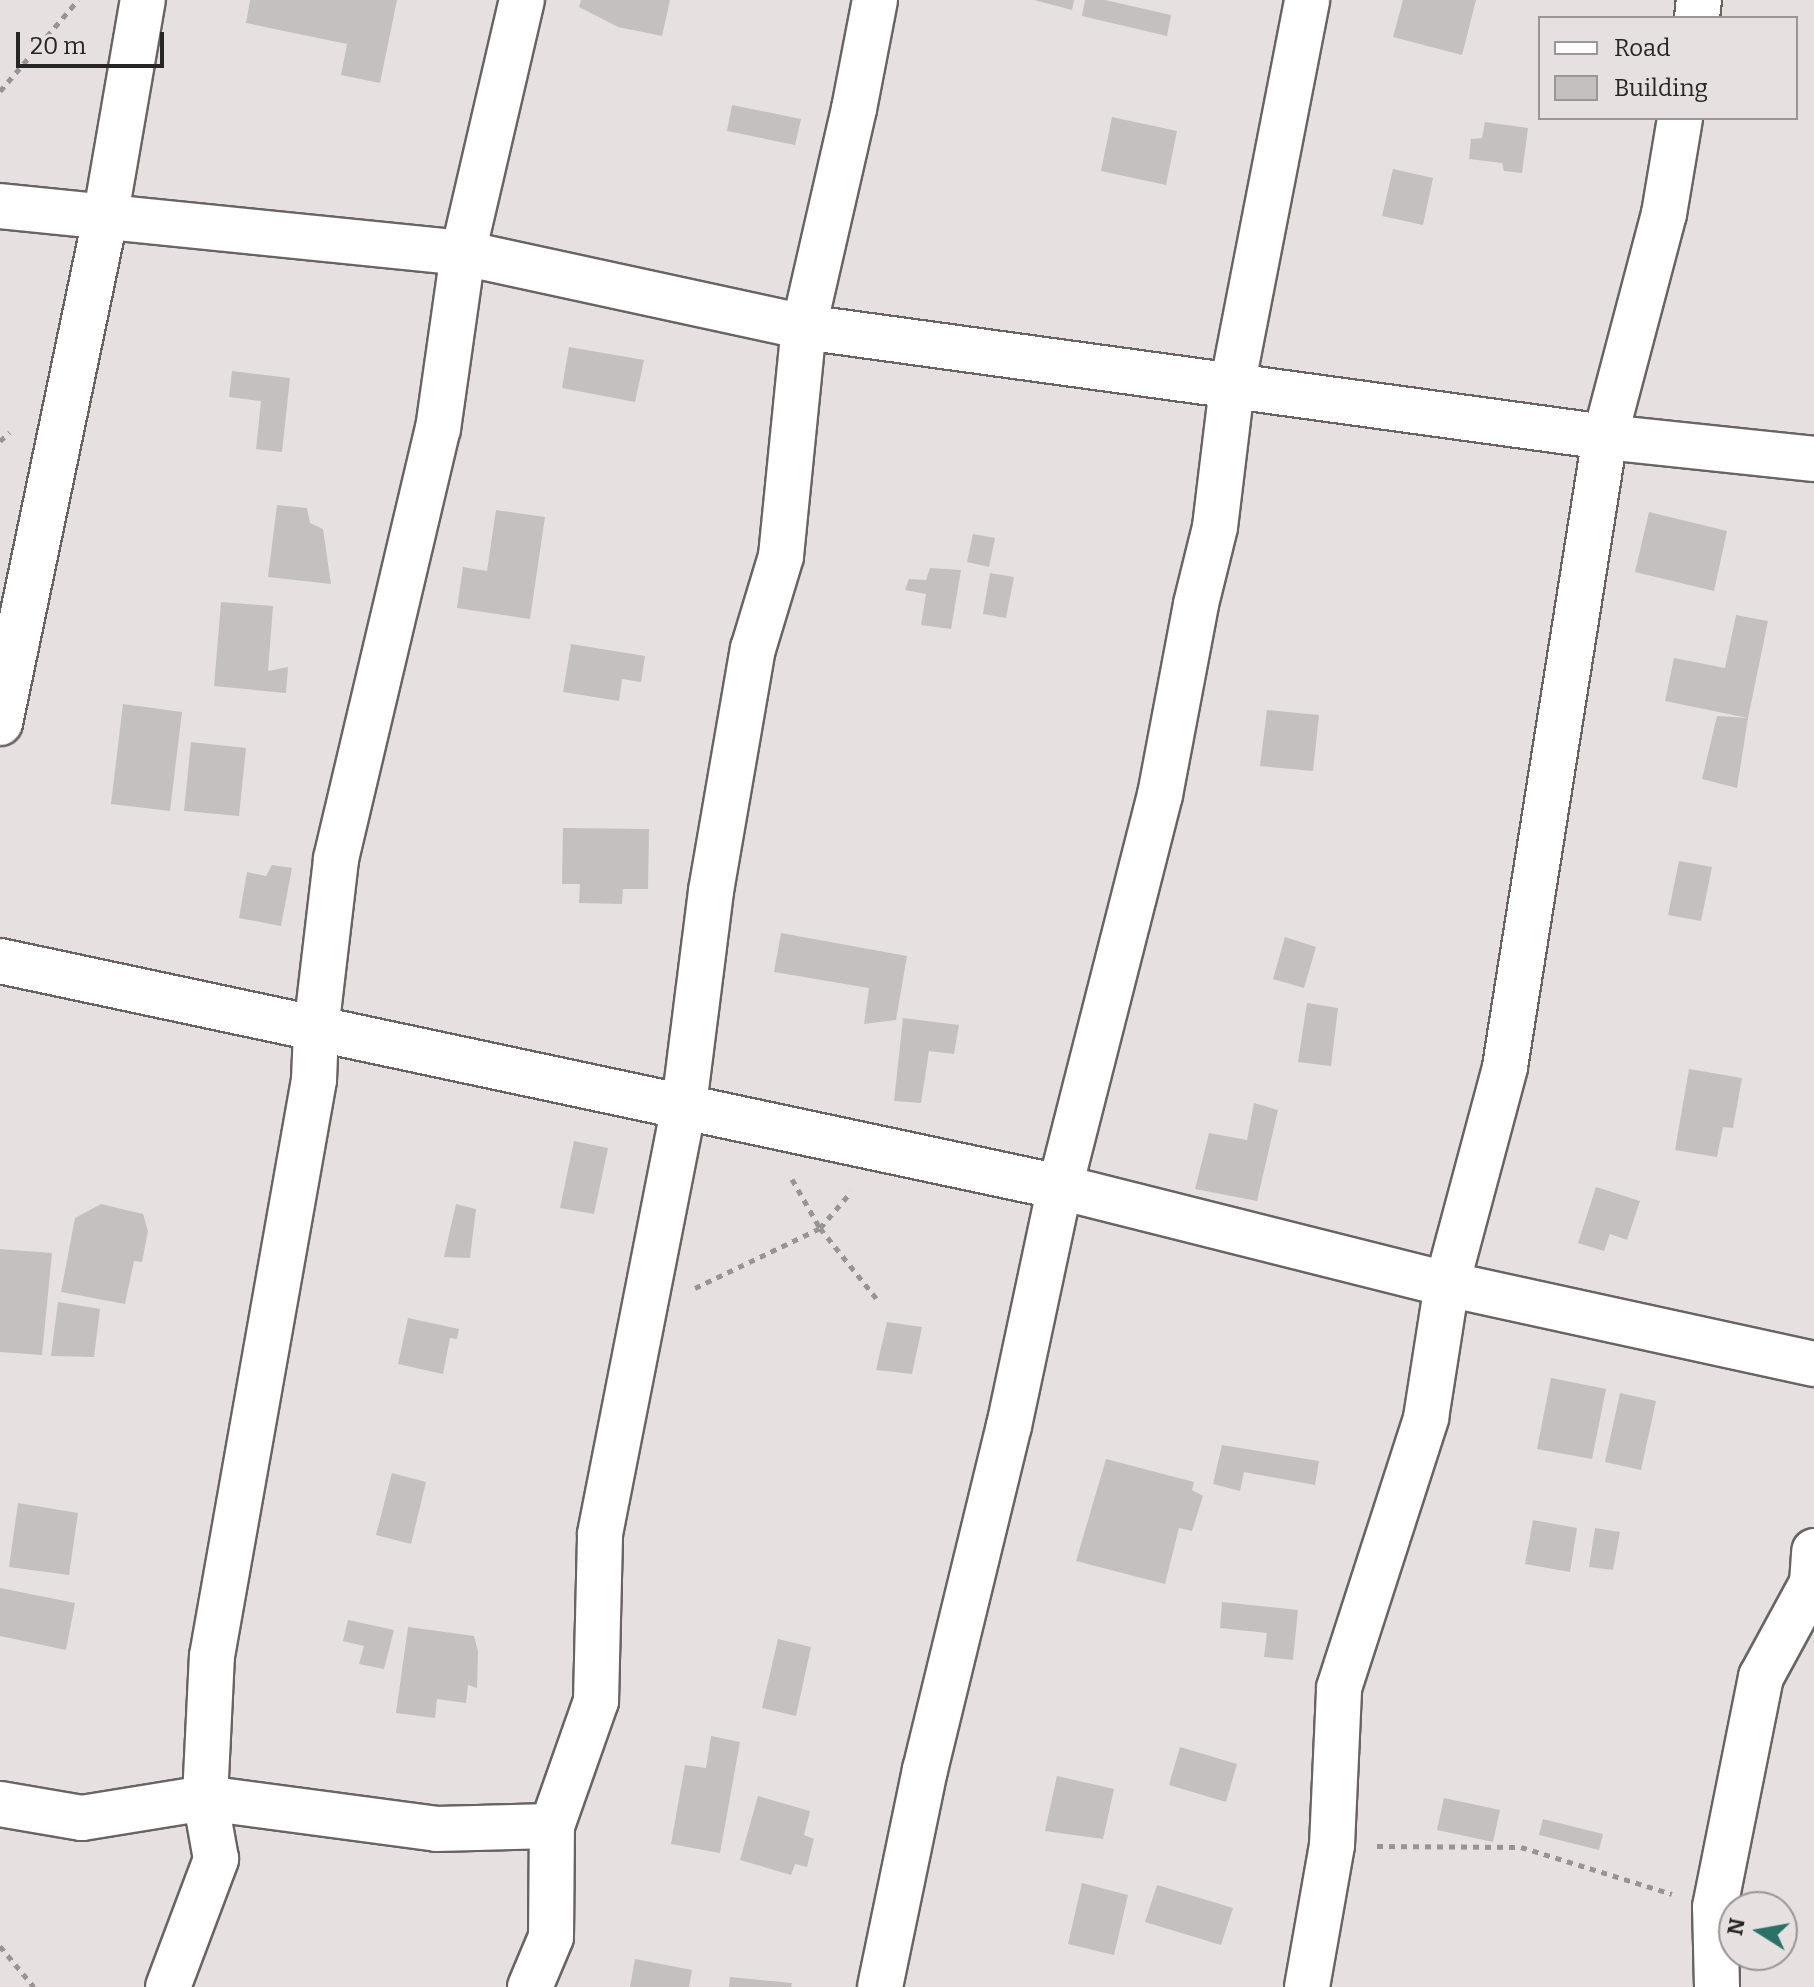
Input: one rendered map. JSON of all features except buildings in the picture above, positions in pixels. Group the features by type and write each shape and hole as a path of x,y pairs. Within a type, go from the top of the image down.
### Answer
{"street":[{"path":"0,723 105,219 143,0"},
{"path":"168,1987 216,1859 205,1798 212,1656 314,1080 316,1030 336,859 438,429 463,253 522,0"},
{"path":"530,1987 551,1937 552,1826 596,1701 600,1534 684,1105 711,891 753,649 781,556 804,327 854,109 875,0"},
{"path":"880,1987 925,1770 1009,1426 1060,1187 1160,795 1196,604 1215,527 1232,387 1307,0"},
{"path":"1307,1987 1332,1845 1339,1688 1426,1418 1447,1284 1505,1067 1605,437 1664,214 1680,120"},
{"path":"0,206 463,253 804,327 1605,437 1814,459"},
{"path":"0,961 1060,1187 1447,1284 1814,1364"},
{"path":"1717,1987 1715,1907 1761,1677 1812,1583 1814,1551"},
{"path":"0,1804 82,1818 205,1798 436,1829 552,1826"}],"path":[{"path":"0,91 78,0"},
{"path":"768,1123 793,1182 820,1228 876,1298"},
{"path":"644,1313 820,1228 889,1150"},
{"path":"1332,1845 1521,1847 1715,1907"},
{"path":"0,1946 34,1987"}]}
